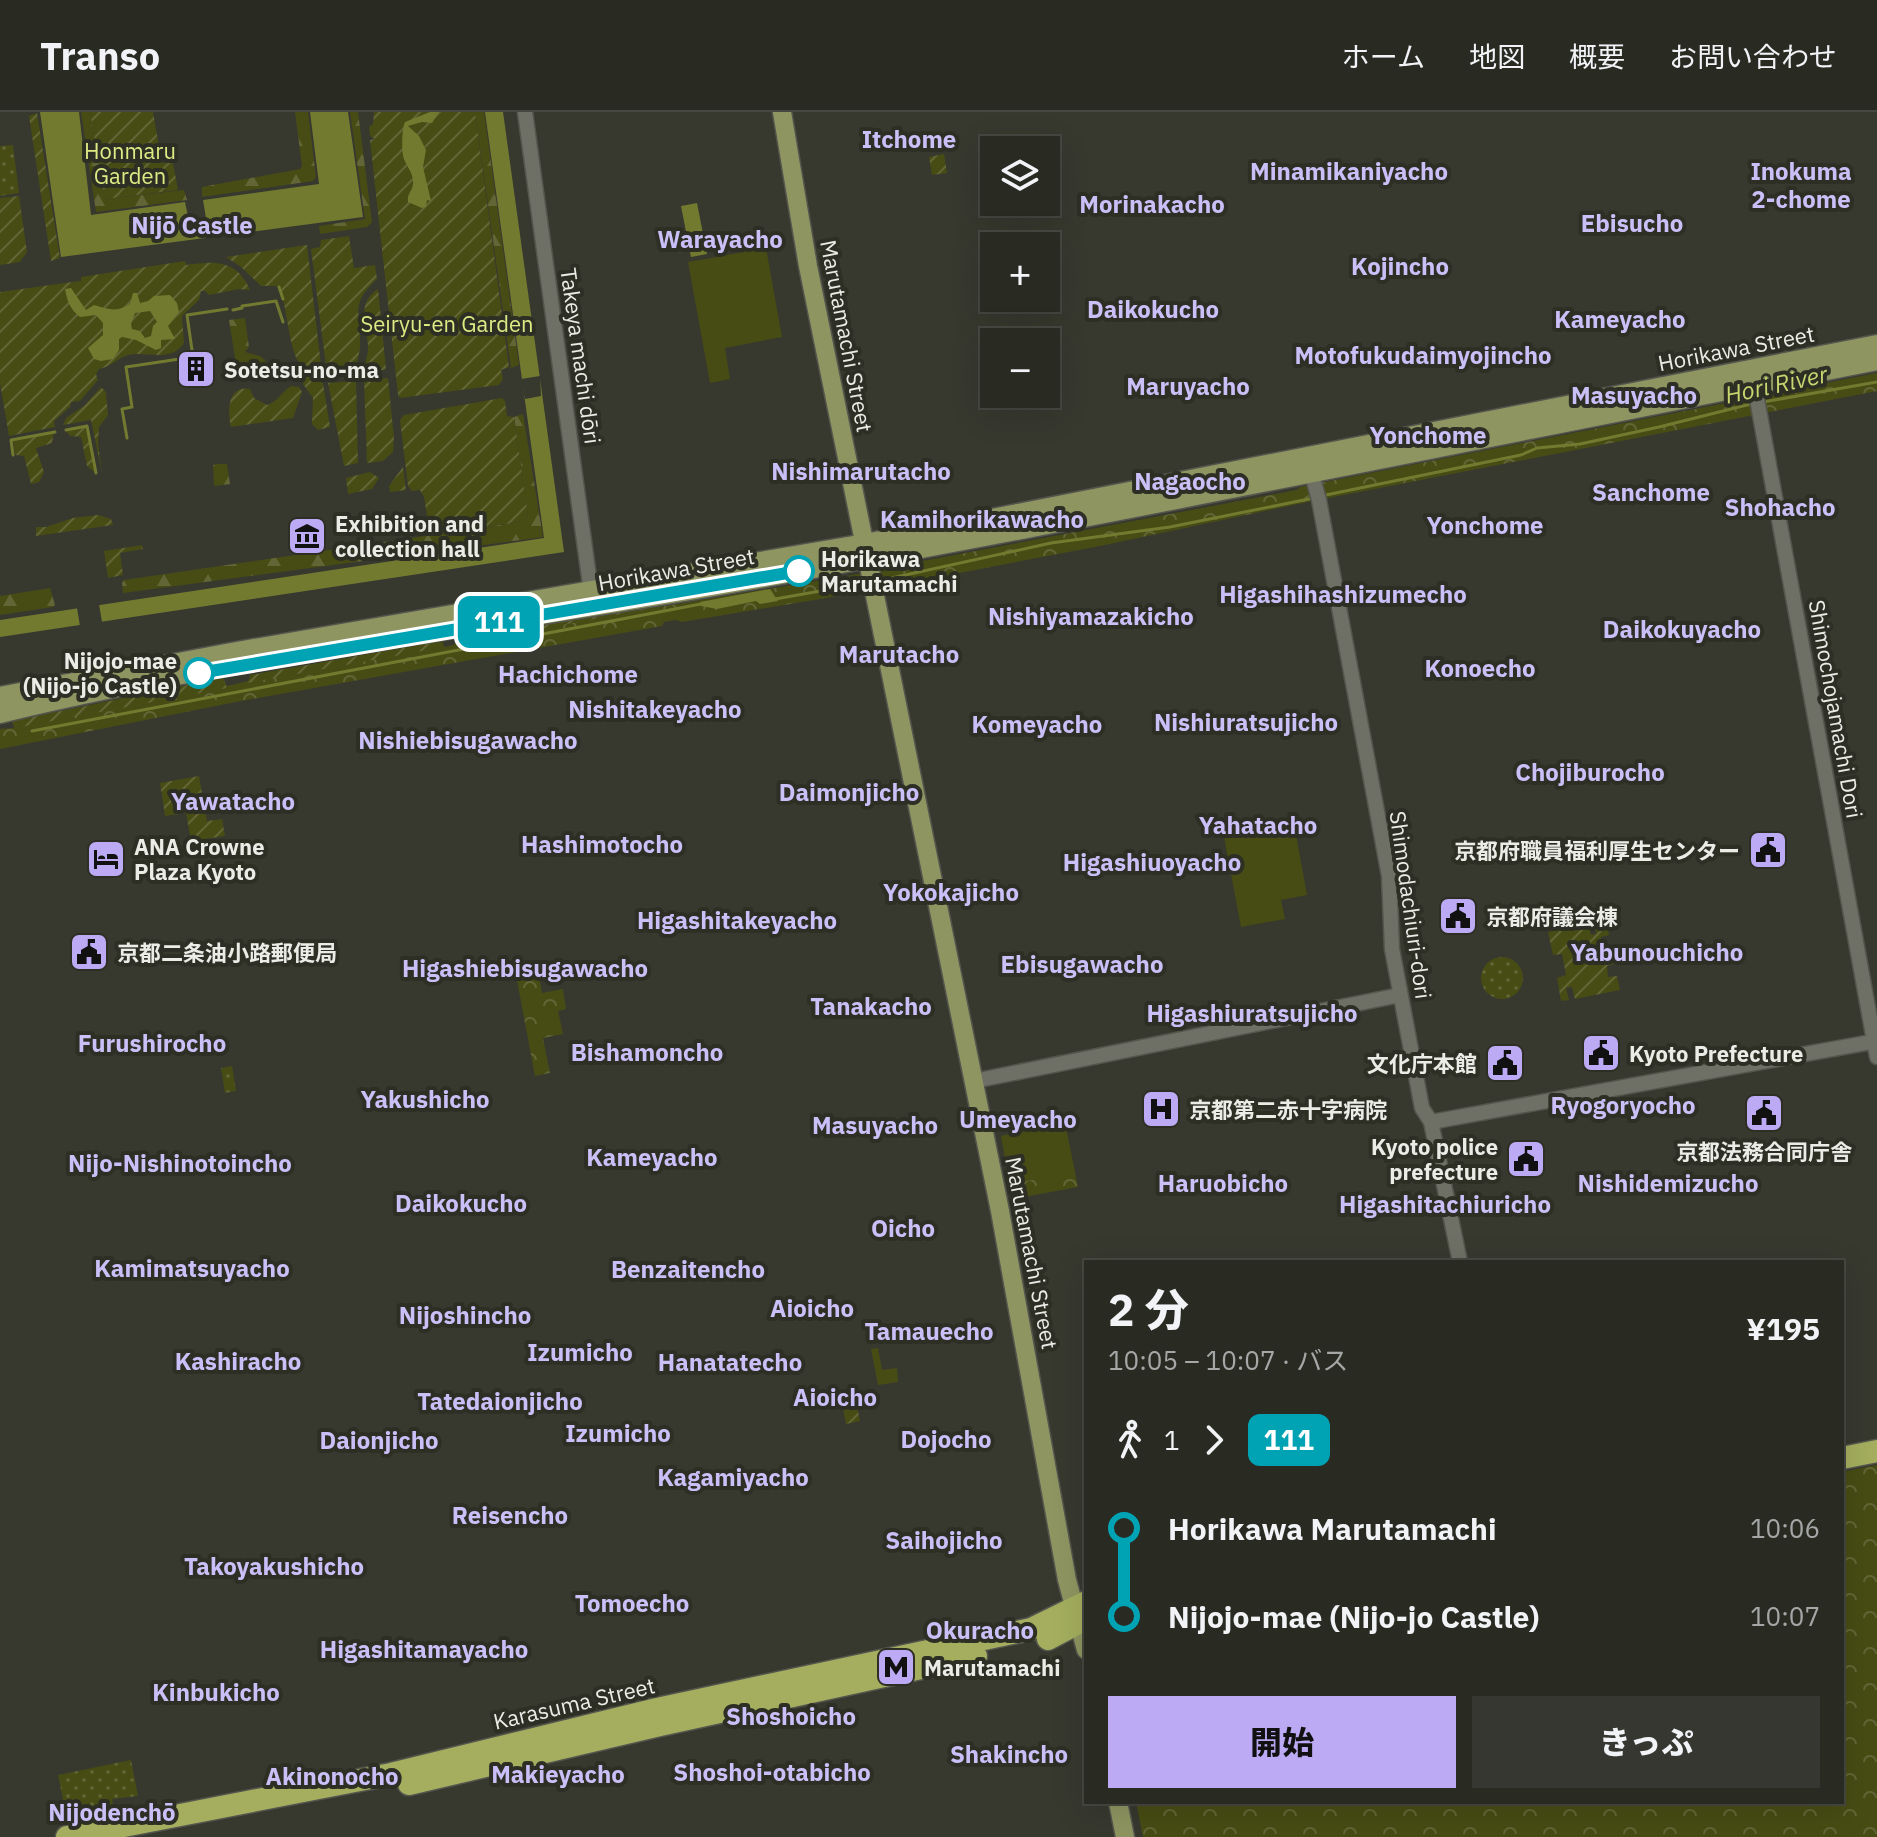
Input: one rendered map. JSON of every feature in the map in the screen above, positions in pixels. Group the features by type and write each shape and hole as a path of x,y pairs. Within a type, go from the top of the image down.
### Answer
{"highway":[{"path":"1844,1444 1877,1437"},
{"path":"1844,1458 1877,1451"},
{"name":"Karasuma Street","path":"67,1837 391,1774 657,1709 1031,1629 1081,1613"},
{"name":"Karasuma Street","path":"136,1837 454,1775 660,1725 1035,1644 1081,1613"}],"main road":[{"name":"Marutamachi Street","path":"782,112 808,266 1016,1294 1067,1580 1081,1613 1084,1635"},
{"name":"Horikawa Street","path":"1753,383 1877,344"},
{"name":"Horikawa Street","path":"0,696 246,649 592,600 870,565 1312,471 1877,361"},
{"name":"Horikawa Street","path":"0,714 70,697 592,600"},
{"path":"1118,1804 1125,1837"}],"street":[{"name":"Takeya machi dōri","path":"525,112 592,600"},
{"name":"Shimochojamachi Dori","path":"1753,383 1818,721 1877,1057"},
{"name":"Shimodachiuri-dori","path":"1312,471 1389,876 1392,949 1400,995 1422,1108 1431,1122 1460,1260"},
{"path":"974,1081 1400,995"},
{"path":"1431,1122 1876,1041"}],"green space":[{"path":"81,112 90,112 105,199 184,190 187,200 96,212"},
{"name":"Honmaru Garden","path":"90,112 153,112 162,163 173,163 178,190 105,199"},
{"path":"295,112 308,112 316,177 313,181 202,197 202,187 300,169"},
{"path":"350,112 358,112 372,222 367,227 320,234 319,226 365,219"},
{"name":"Seiryu-en Garden","path":"374,112 475,112 509,367 501,370 503,379 499,385 400,398 398,395 370,140 375,139 370,136 369,127 373,124"},
{"path":"475,112 484,112 519,365 511,368"},
{"path":"37,113 60,258 51,261 29,116"},
{"path":"13,145 19,193 0,196 0,146"},
{"path":"944,154 947,173 932,175 929,157"},
{"path":"19,196 27,252 20,262 0,265 0,198"},
{"path":"349,236 354,268 375,265 377,279 360,300 360,344 356,371 327,374 311,249 320,247 321,240"},
{"path":"307,245 322,374 306,369 296,356 279,286 261,286 226,257"},
{"path":"766,248 782,337 725,348 730,379 710,383 688,262"},
{"path":"185,261 186,265 215,263 231,267 245,280 250,290 209,295 201,291 199,300 182,316 184,343 179,349 166,355 128,355 99,369 96,374 98,380 80,401 71,402 70,407 54,421 55,427 9,436 0,383 0,292 81,281 81,277"},
{"path":"378,289 386,369 375,372 363,370 368,351 364,317 366,302"},
{"path":"245,318 249,347 245,352 260,356 269,364 250,369 236,364 229,320"},
{"path":"1877,373 1877,391 850,594 682,622 664,622 662,626 241,701 0,749 0,729 14,728 12,721 223,678 227,686 248,681 251,675 442,641 444,647 454,645 458,638 656,603 659,607 900,567"},
{"path":"305,375 323,383 330,427 318,430 312,424 313,398 303,384"},
{"path":"388,378 393,452 383,461 367,463 364,380"},
{"path":"356,381 358,463 344,466 328,383"},
{"path":"291,386 299,387 302,392 293,418 231,427 229,407 237,391 250,389 254,398 267,405"},
{"path":"101,387 106,392 108,415 99,427 102,473 91,420 63,425 66,418 84,406"},
{"path":"502,398 507,416 514,417 528,516 521,522 430,534 424,497 420,490 412,491 408,486 400,420 404,415"},
{"path":"523,414 543,537 123,593 124,580 521,522 528,516 514,417"},
{"path":"87,426 94,472 87,466 81,437 70,436 66,431"},
{"path":"54,432 52,443 36,448 44,472 39,482 31,484 24,456 15,455 13,440"},
{"path":"227,464 230,484 214,486 213,465"},
{"path":"403,467 406,490 390,492 389,486"},
{"path":"370,472 379,478 372,489 348,494 346,478"},
{"path":"98,515 111,519 113,525 36,536 36,527"},
{"path":"142,545 143,549 120,553 123,575 108,578 104,551"},
{"path":"50,588 53,607 0,615 0,596"},
{"path":"656,603 659,607 454,645 458,638"},
{"path":"442,641 444,647 247,683 251,675"},
{"path":"223,678 227,688 15,728 12,721"},
{"path":"199,776 207,821 222,819 225,836 191,841 186,813 165,816 160,783"},
{"path":"1294,824 1307,895 1281,900 1285,919 1241,927 1224,837"},
{"path":"1607,921 1609,935 1601,937 1603,948 1611,947 1615,964 1607,966 1608,977 1617,976 1620,990 1575,999 1572,987 1566,988 1569,1000 1561,1001 1557,978 1566,975 1562,954 1553,955 1548,932 1589,924 1591,935 1596,934 1595,923"},
{"path":"1502,957 1517,963 1523,978 1517,993 1502,999 1487,993 1481,978 1487,963"},
{"path":"538,971 542,993 563,989 566,1009 558,1011 563,1034 543,1038 550,1073 535,1076 516,975"},
{"path":"232,1066 236,1091 225,1093 221,1068"},
{"path":"1065,1124 1078,1187 1013,1199 1001,1136"},
{"path":"1065,1124 1075,1172 1010,1184 1001,1136"},
{"path":"878,1348 882,1370 897,1368 898,1382 878,1385 871,1349"},
{"path":"856,1401 860,1421 846,1424 842,1404"},
{"path":"1877,1465 1877,1837 1143,1837 1136,1804 1844,1804 1844,1472"},
{"path":"131,1760 138,1796 112,1799 114,1809 67,1818 58,1775"}],"shaded area":[{"path":"40,112 79,112 91,215 185,202 189,221 206,218 203,200 319,184 310,112 348,112 363,217 61,257"},
{"path":"430,112 439,112 432,123 408,126 419,136 426,150 423,167 431,201 427,200 426,207 422,208 408,202 413,180 403,156 403,134 405,122"},
{"path":"485,112 503,112 564,552 0,637 0,620 544,538"},
{"path":"697,203 707,254 691,257 681,206"},
{"path":"71,288 86,310 94,305 120,309 130,304 133,293 137,293 140,303 154,296 170,295 177,303 179,312 168,326 175,339 161,340 161,348 156,350 122,337 113,359 94,359 88,348 103,335 103,323 96,315 80,317 70,304 65,289","holes":["150,311 157,322 151,336 145,338 140,331 132,329 131,324 135,313"]},
{"path":"770,589 778,601 760,604 756,601 717,609 701,606 700,602"}],"pier":[{"path":"540,376 541,396 525,399 521,379"},
{"path":"99,604 102,622 80,626 77,608"}],"waterway":[{"path":"279,287 283,299"},
{"path":"233,310 276,301 283,322"},
{"path":"127,438 122,409 132,407 126,367 193,357 187,315 227,309"},
{"name":"Hori River","path":"1763,402 1877,382"},
{"name":"Hori River","path":"1321,496 1521,455 1537,448 1580,444 1751,404"},
{"path":"66,430 87,426 96,473"},
{"path":"13,455 11,440 55,432"},
{"name":"Hori River","path":"878,581 1051,543 1170,527 1314,498"},
{"name":"Hori River","path":"775,599 866,583"},
{"name":"Hori River","path":"32,731 701,604"}],"bus line":[{"name":"111","path":"199,673 799,571"}],"place":[{"name":"Sotetsu-no-ma","path":"196,369"},
{"name":"Exhibition and collection hall","path":"307,536"},
{"name":"Horikawa Marutamachi","path":"799,571"},
{"name":"Nijojo-mae (Nijo-jo Castle)","path":"199,673"},
{"name":"京都府職員福利厚生センター","path":"1768,850"},
{"name":"ANA Crowne Plaza Kyoto","path":"106,859"},
{"name":"京都府議会棟","path":"1458,916"},
{"name":"京都二条油小路郵便局","path":"89,952"},
{"name":"Kyoto Prefecture","path":"1601,1053"},
{"name":"文化庁本館","path":"1505,1063"},
{"name":"京都第二赤十字病院","path":"1161,1109"},
{"name":"京都法務合同庁舎","path":"1764,1113"},
{"name":"Kyoto police prefecture","path":"1526,1159"},
{"name":"Marutamachi","path":"896,1667"}],"district":[{"name":"Itchome","path":"909,139"},
{"name":"Minamikaniyacho","path":"1349,171"},
{"name":"Inokuma 2-chome","path":"1801,185"},
{"name":"Morinakacho","path":"1152,204"},
{"name":"Ebisucho","path":"1632,223"},
{"name":"Nijō Castle","path":"192,225"},
{"name":"Warayacho","path":"720,239"},
{"name":"Kojincho","path":"1400,266"},
{"name":"Daikokucho","path":"1153,309"},
{"name":"Kameyacho","path":"1620,319"},
{"name":"Motofukudaimyojincho","path":"1423,355"},
{"name":"Maruyacho","path":"1188,386"},
{"name":"Masuyacho","path":"1634,395"},
{"name":"Yonchome","path":"1428,435"},
{"name":"Nishimarutacho","path":"861,471"},
{"name":"Nagaocho","path":"1190,481"},
{"name":"Sanchome","path":"1651,492"},
{"name":"Shohacho","path":"1780,507"},
{"name":"Kamihorikawacho","path":"982,519"},
{"name":"Yonchome","path":"1485,525"},
{"name":"Higashihashizumecho","path":"1343,594"},
{"name":"Nishiyamazakicho","path":"1091,616"},
{"name":"Daikokuyacho","path":"1682,629"},
{"name":"Marutacho","path":"899,654"},
{"name":"Konoecho","path":"1480,668"},
{"name":"Hachichome","path":"568,674"},
{"name":"Nishitakeyacho","path":"655,709"},
{"name":"Nishiuratsujicho","path":"1246,722"},
{"name":"Komeyacho","path":"1037,724"},
{"name":"Nishiebisugawacho","path":"468,740"},
{"name":"Chojiburocho","path":"1590,772"},
{"name":"Daimonjicho","path":"849,792"},
{"name":"Yawatacho","path":"233,801"},
{"name":"Yahatacho","path":"1258,825"},
{"name":"Hashimotocho","path":"602,844"},
{"name":"Higashiuoyacho","path":"1152,862"},
{"name":"Yokokajicho","path":"951,892"},
{"name":"Higashitakeyacho","path":"737,920"},
{"name":"Yabunouchicho","path":"1657,952"},
{"name":"Ebisugawacho","path":"1082,964"},
{"name":"Higashiebisugawacho","path":"525,968"},
{"name":"Tanakacho","path":"871,1006"},
{"name":"Higashiuratsujicho","path":"1252,1013"},
{"name":"Furushirocho","path":"152,1043"},
{"name":"Bishamoncho","path":"647,1052"},
{"name":"Yakushicho","path":"425,1099"},
{"name":"Ryogoryocho","path":"1623,1105"},
{"name":"Umeyacho","path":"1018,1119"},
{"name":"Masuyacho","path":"875,1125"},
{"name":"Kameyacho","path":"652,1157"},
{"name":"Nijo-Nishinotoincho","path":"180,1163"},
{"name":"Haruobicho","path":"1223,1183"},
{"name":"Nishidemizucho","path":"1668,1183"},
{"name":"Daikokucho","path":"461,1203"},
{"name":"Higashitachiuricho","path":"1445,1204"},
{"name":"Oicho","path":"903,1228"},
{"name":"Kamimatsuyacho","path":"192,1268"},
{"name":"Benzaitencho","path":"688,1269"},
{"name":"Aioicho","path":"812,1308"},
{"name":"Nijoshincho","path":"465,1315"},
{"name":"Tamauecho","path":"929,1331"},
{"name":"Izumicho","path":"580,1352"},
{"name":"Kashiracho","path":"238,1361"},
{"name":"Hanatatecho","path":"730,1362"},
{"name":"Aioicho","path":"835,1397"},
{"name":"Tatedaionjicho","path":"500,1401"},
{"name":"Izumicho","path":"618,1433"},
{"name":"Dojocho","path":"946,1439"},
{"name":"Daionjicho","path":"379,1440"},
{"name":"Kagamiyacho","path":"733,1477"},
{"name":"Reisencho","path":"510,1515"},
{"name":"Saihojicho","path":"944,1540"},
{"name":"Takoyakushicho","path":"274,1566"},
{"name":"Tomoecho","path":"632,1603"},
{"name":"Okuracho","path":"980,1630"},
{"name":"Higashitamayacho","path":"424,1649"},
{"name":"Kinbukicho","path":"216,1692"},
{"name":"Shoshoicho","path":"791,1716"},
{"name":"Shakincho","path":"1009,1754"},
{"name":"Shoshoi-otabicho","path":"772,1772"},
{"name":"Makieyacho","path":"558,1774"},
{"name":"Akinonocho","path":"332,1776"},
{"name":"Nijodenchō","path":"112,1812"}]}
